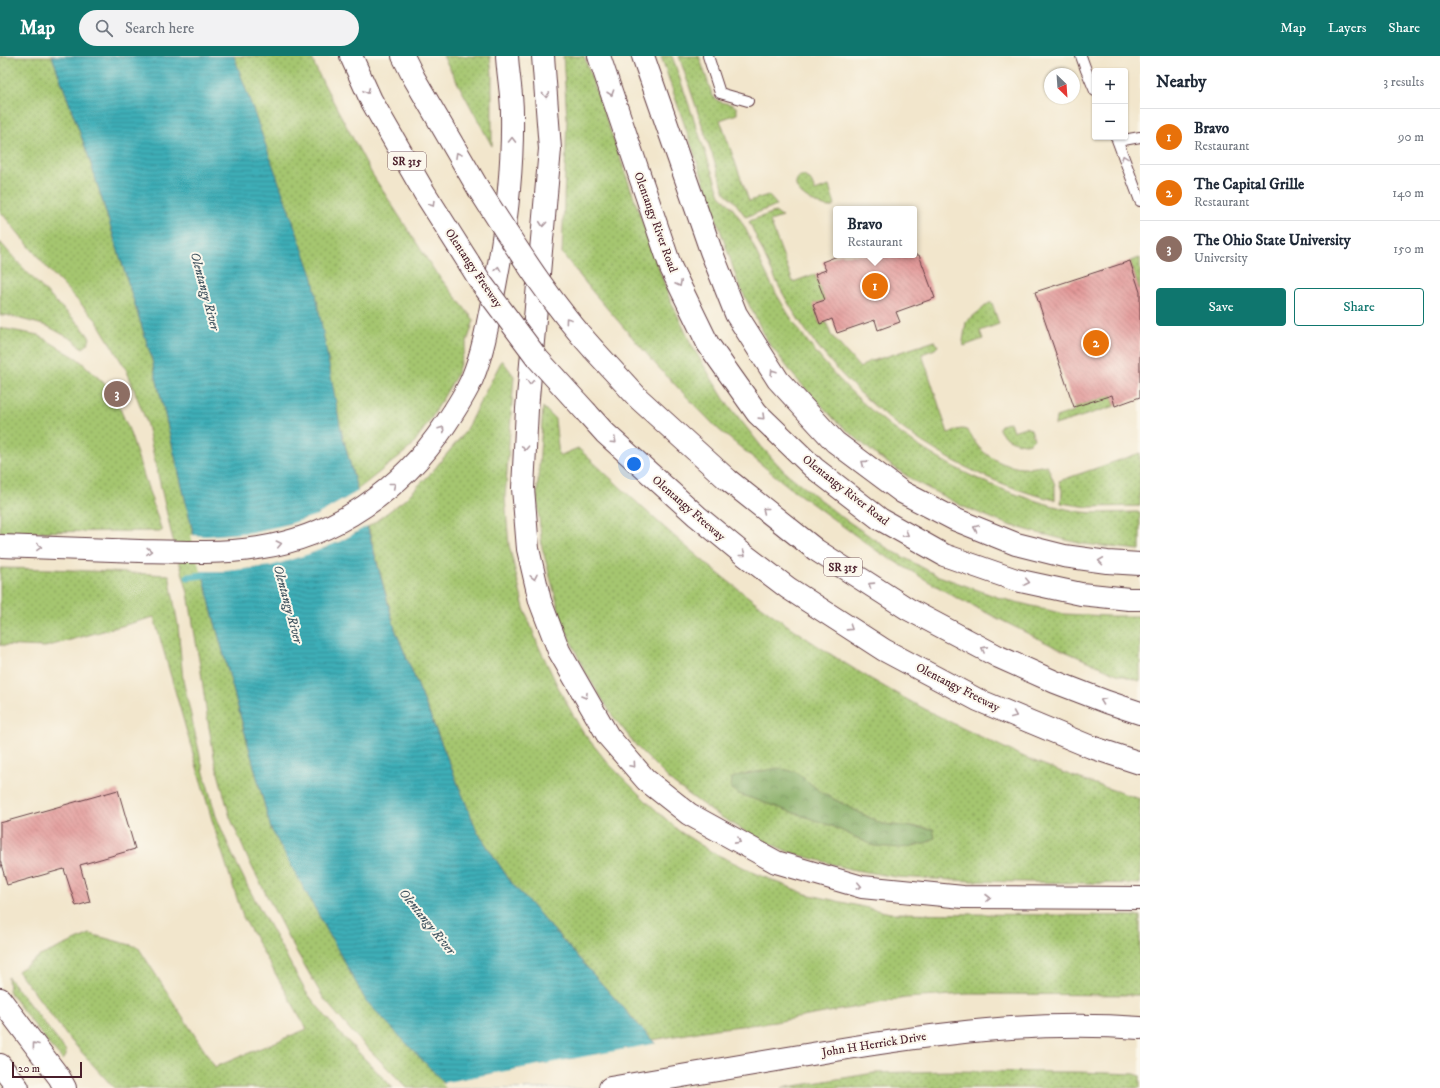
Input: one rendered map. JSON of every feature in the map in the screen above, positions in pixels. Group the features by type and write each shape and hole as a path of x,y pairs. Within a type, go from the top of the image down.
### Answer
{"main road":[{"name":"Olentangy Freeway","path":"351,56 375,107 424,192 482,284 538,359 605,433 697,516 788,588 884,650 978,700 1091,747 1140,763"},
{"name":"SR 315","path":"403,56 414,78 478,188 522,257 574,329 638,399 722,475 816,550 908,609 999,657 1054,682 1140,713"},
{"path":"0,546 182,552 224,551 258,548 290,541 316,532 344,519 371,502 397,481 418,460 436,438 455,410 471,380 482,349 501,255 511,162 512,110 506,56"},
{"path":"543,56 550,149 527,409 523,488 528,549 540,601 559,651 608,736 646,780 688,814 776,862 862,887 924,894 963,897 1140,898"},
{"name":"Olentangy River Road","path":"599,56 672,268 708,344 757,413 814,468 880,519 944,555 1016,580 1074,593 1129,599 1140,598"},
{"path":"643,56 711,251 736,314 778,380 835,442 902,492 954,519 1016,544 1071,557 1107,562 1140,564"},
{"path":"0,1000 59,1077 65,1088"},
{"name":"John H Herrick Drive","path":"610,1088 816,1053 963,1032 1071,1026 1140,1028"},
{"path":"0,1065 18,1088"}],"lane":[{"path":"708,56 720,93 748,101"},
{"path":"1081,56 1092,84"},
{"path":"1128,138 1140,137"},
{"path":"1117,140 1140,201"}],"green space":[{"path":"0,56 52,56 88,155 151,356 211,608 271,829 449,1088 407,1088 352,1032 324,999 288,937 248,859 230,817 215,762 188,593 171,532 146,421 127,371 96,320 48,269 0,211"},
{"path":"234,56 311,56 318,73 372,174 434,270 474,320 456,376 432,417 411,447 357,490 341,430"},
{"path":"443,56 490,56 492,73 492,146"},
{"path":"563,56 584,56 669,297 692,346 724,399 761,446 784,471 839,515 887,548 936,575 1000,598 1064,614 1140,616 1140,681 1117,674 1053,646 955,597 877,551 789,487 718,429 659,368 592,291 562,253 567,119"},
{"path":"661,56 672,56 720,195 729,204 742,222 772,285 789,315 811,346 835,375 862,402 891,426 922,448 954,467 988,484 1053,506 1075,511 1096,513 1140,512 1140,550 1083,544 1009,525 964,507 916,482 876,455 835,420 795,377 768,342 739,285"},
{"path":"679,56 699,56 712,94 718,101 731,104 737,108 737,114 720,120 749,201 768,195 777,205 746,217 734,201 725,193"},
{"path":"800,176 804,176 812,183 815,191 829,186 835,204 833,207 828,207 806,198 796,187 796,181"},
{"path":"775,212 782,217 770,221 793,282 815,274 825,300 814,304 820,324 826,322 831,335 860,368 870,360 872,361 935,341 938,346 935,349 922,354 948,433 959,429 966,430 987,455 1007,465 1029,468 1047,465 1055,485 1055,500 1017,489 983,476 920,441 890,419 837,369 814,341 793,311 775,278 749,221"},
{"path":"0,242 34,280 82,328 90,338 88,344 83,348 75,341 47,326 6,315 0,316"},
{"path":"1140,258 1140,292 1130,261"},
{"path":"989,303 992,303 999,324 980,331 983,339 964,346 963,341 966,322"},
{"path":"0,328 38,335 78,359 105,384 118,404 129,430 162,531 0,532"},
{"path":"502,360 514,376 505,498 509,545 524,608 538,645 561,693 582,731 607,762 646,801 679,831 712,852 755,873 806,894 890,913 1140,916 1140,995 968,994 906,998 775,1022 715,1029 652,1040 510,881 477,831 395,629 368,527 403,501 432,472 464,433"},
{"path":"1112,395 1115,406 1055,425 1056,417 1074,411 1074,407"},
{"path":"543,407 555,419 559,456 578,448 699,558 770,613 827,652 885,687 946,720 1029,759 1140,799 1140,884 973,881 896,877 850,869 789,852 753,836 713,812 673,783 638,748 612,715 585,672 562,621 542,547 537,497","holes":["796,772 822,793 882,824 933,829 874,846 832,826"]},
{"path":"1010,422 1013,431 1025,427 1031,429 1034,439 1026,444 1018,443 1006,437 1002,434 999,428 1001,425"},
{"path":"1140,453 1140,506 1089,507 1061,503 1062,491 1059,481"},
{"path":"0,568 169,575 178,625 183,680 204,773 216,816 232,854 249,889 306,992 335,1028 393,1088 114,1088 67,1036 18,971 40,956 90,934 138,947 215,1067 307,1029 243,917 214,827 154,617 45,647 0,645"},
{"path":"778,768 796,772 822,793 882,824 933,829 935,838 924,844 901,848 874,846 832,826 739,794 731,788 732,778 740,775"},
{"path":"8,977 66,1051 66,1056 63,1060 51,1047 12,996 9,990"},
{"path":"946,1071 1135,1074 1140,1076 1140,1088 782,1088 874,1073"}],"water":[{"name":"Olentangy River","path":"52,56 234,56 313,278 341,430 395,629 477,831 510,881 652,1040 699,1088 449,1088 366,1001 271,829 211,608 151,356 88,155"}],"pier":[{"path":"360,490 369,525 341,541 309,554 271,566 226,571 200,571 191,535 206,536 253,532 289,524 317,515"},
{"path":"658,1043 701,1088 446,1088 441,1083"}],"building":[{"path":"917,255 919,255 935,298 896,312 900,322 878,330 875,320 837,333 832,319 820,324 813,304 825,300 815,274 826,270 822,262 833,258 917,258"},
{"path":"1130,261 1140,292 1140,397 1115,406 1112,395 1074,407 1035,292"},
{"path":"118,790 135,849 80,865 90,902 76,906 64,869 7,885 0,860 0,823"}],"waterway":[{"path":"188,577 203,575"}],"place":[{"name":"Bravo","path":"875,286"},
{"name":"The Capital Grille","path":"1096,343"},
{"name":"The Ohio State University","path":"117,394"}]}
